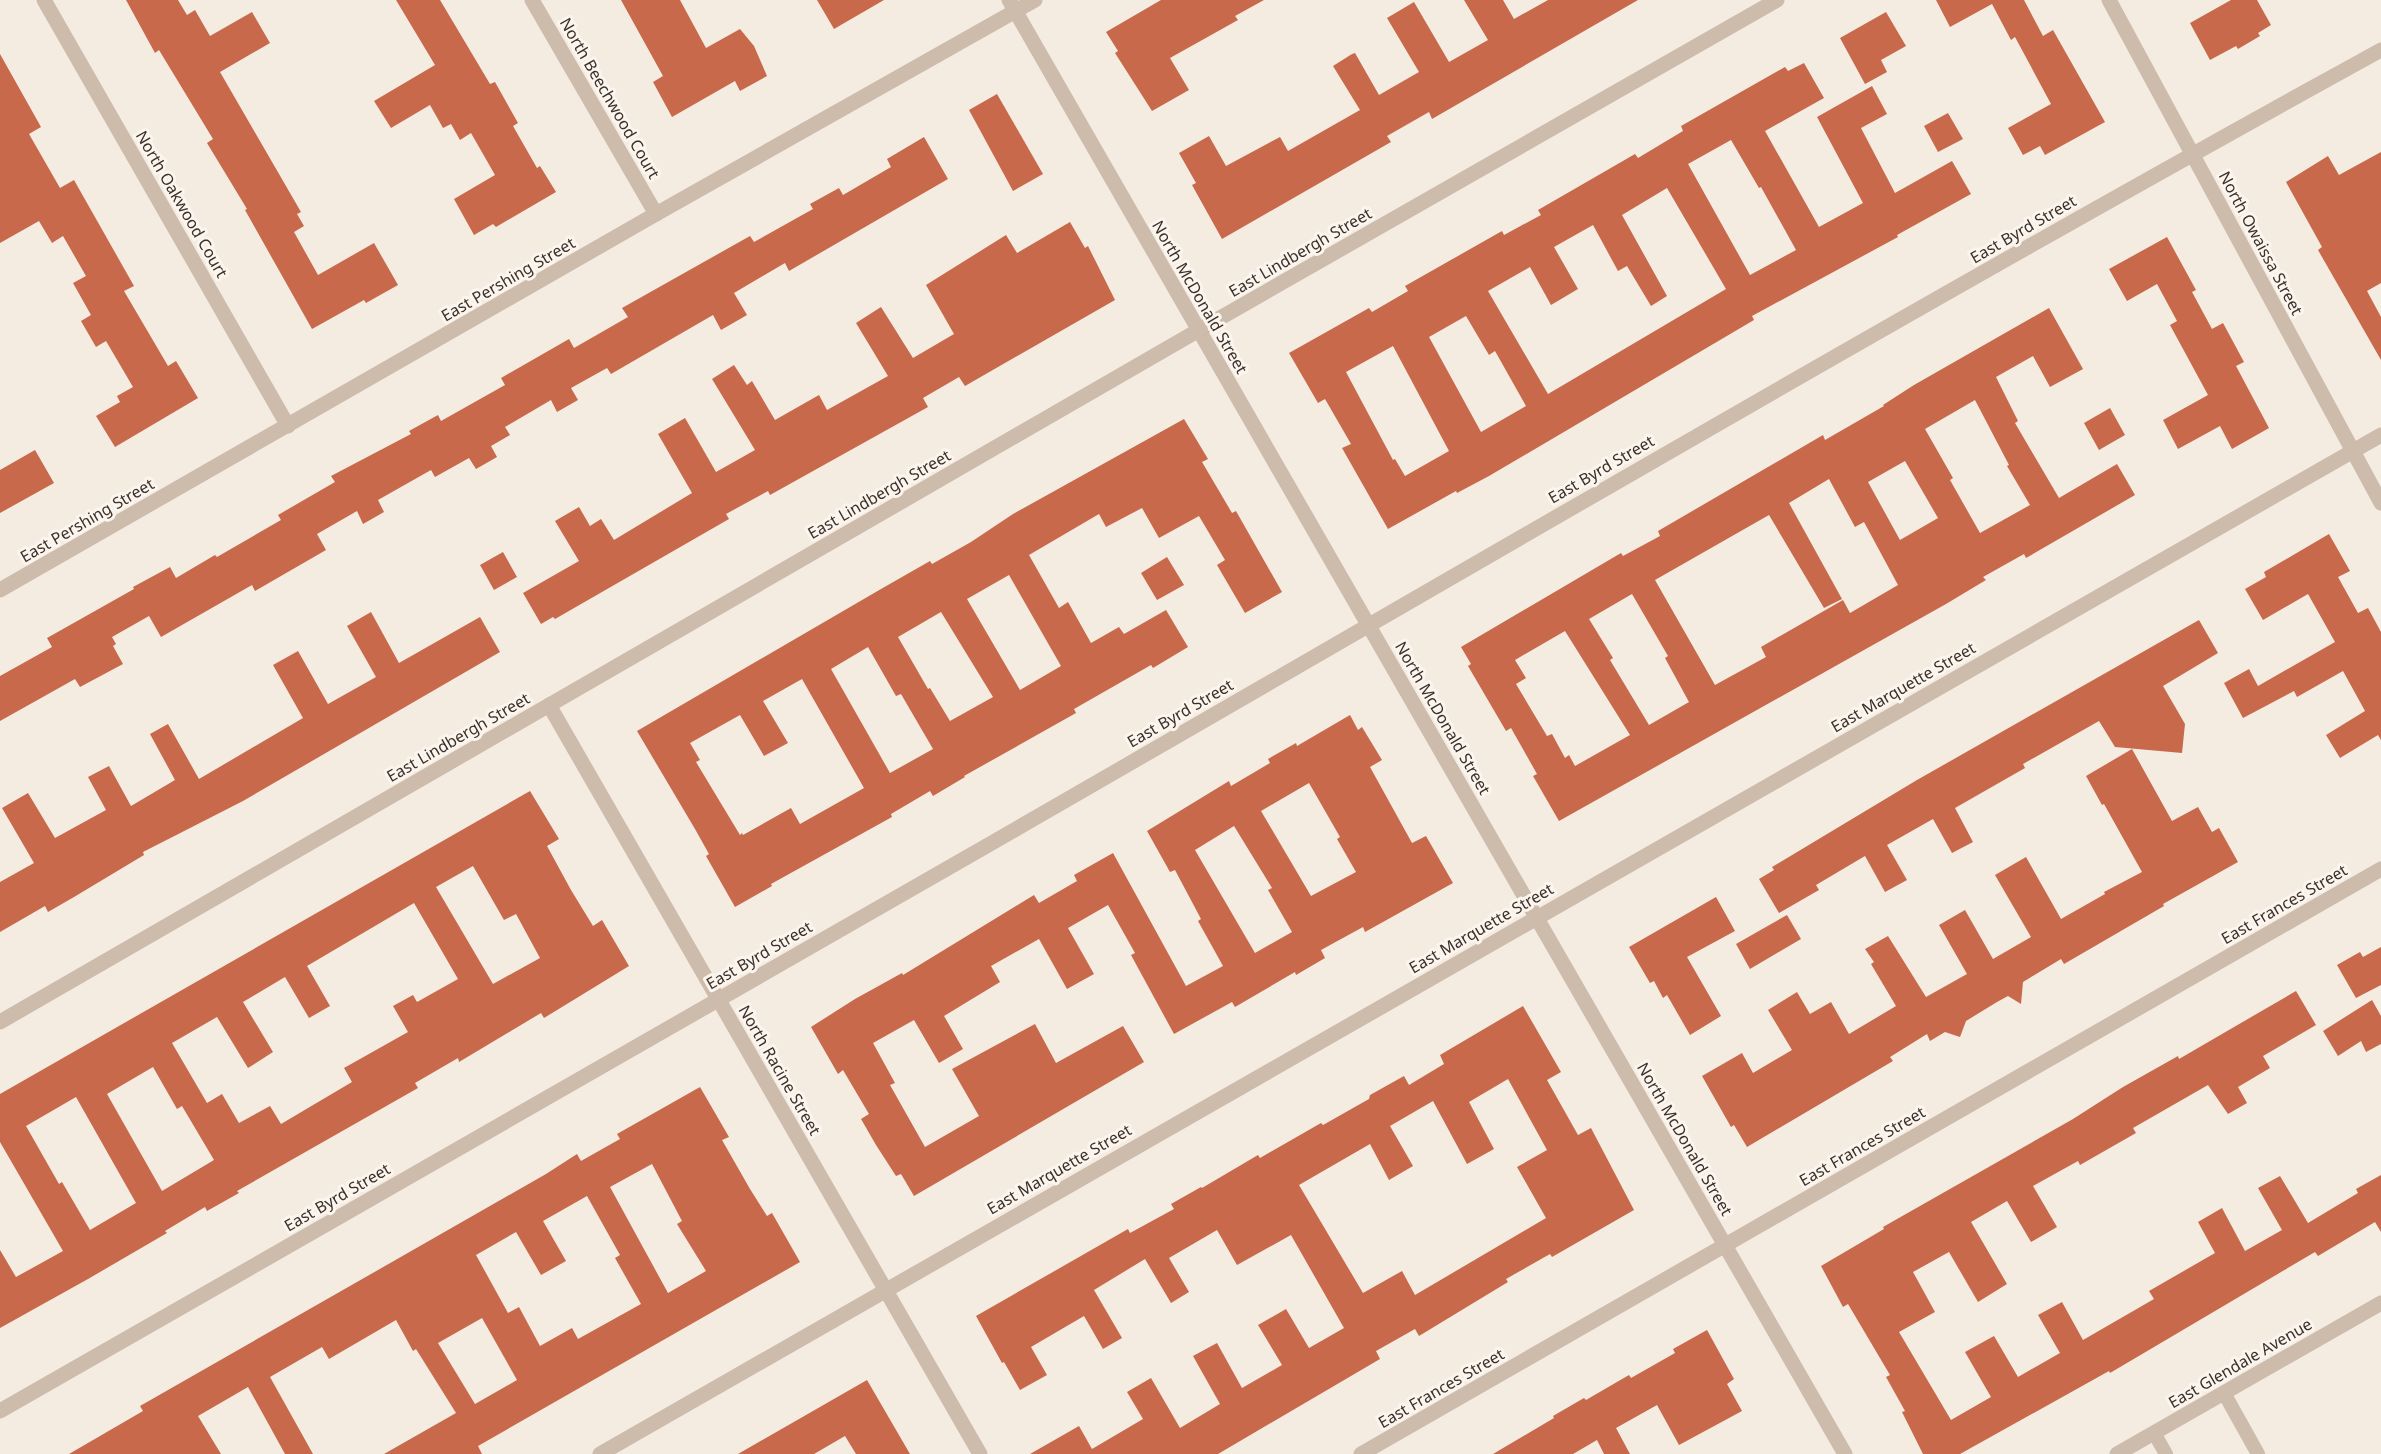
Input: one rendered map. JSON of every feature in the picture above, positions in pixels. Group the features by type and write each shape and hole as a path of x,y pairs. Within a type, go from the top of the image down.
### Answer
{"street":[{"name":"North Oakwood Court","path":"44,0 288,426"},
{"name":"North Beechwood Court","path":"532,0 656,214"},
{"name":"East Pershing Street","path":"0,590 656,214 1012,6 1035,0"},
{"name":"East Lindbergh Street","path":"0,1022 1199,330 1777,0"},
{"name":"North Owaissa Street","path":"2109,0 2381,503"},
{"name":"North McDonald Street","path":"1012,6 1845,1454"},
{"name":"East Byrd Street","path":"0,1411 1368,624 2192,153 2381,50"},
{"name":"East Marquette Street","path":"600,1454 2381,435"},
{"name":"North Racine Street","path":"549,705 980,1454"},
{"name":"East Frances Street","path":"1361,1454 2381,869"},
{"name":"East Glendale Avenue","path":"2117,1454 2381,1303"}],"lane":[{"path":"2224,1393 2258,1454"},
{"path":"2154,1433 2166,1454"}],"building":[{"path":"126,0 178,0 187,15 195,10 210,36 252,12 270,43 220,72 301,212 297,214 304,226 294,232 318,275 374,243 398,285 366,303 364,300 312,329 245,210 247,209 207,143 213,139 159,50 155,53"},
{"path":"396,0 440,0 490,84 495,82 518,123 513,126 537,168 540,166 556,192 496,227 493,224 474,235 454,199 495,175 471,133 460,140 451,124 443,128 430,105 391,128 374,101 435,65"},
{"path":"621,0 680,0 706,48 740,29 754,46 767,76 740,91 735,81 672,117 653,82 663,76"},
{"path":"817,0 884,0 834,29"},
{"path":"1161,0 1264,0 1235,16 1238,20 1170,58 1189,90 1152,111 1115,53 1118,51 1106,32"},
{"path":"1464,0 1503,0 1514,19 1548,0 1638,0 1432,119 1429,112 1387,136 1391,142 1222,239 1192,185 1196,183 1179,153 1209,136 1226,166 1280,137 1288,151 1360,110 1333,66 1352,54 1355,53 1379,95 1419,72 1387,18 1414,2 1449,62 1488,40"},
{"path":"1936,0 2024,0 2043,36 2053,30 2105,122 2045,155 2040,146 2023,155 2008,128 2051,104 2015,37 2011,40 1992,4 1950,27"},
{"path":"2231,0 2257,0 2271,25 2258,33 2260,36 2238,49 2236,46 2210,60 2190,23"},
{"path":"1886,12 1906,46 1881,60 1887,72 1865,84 1840,38"},
{"path":"0,54 41,127 29,134 60,188 74,180 134,286 124,291 168,366 176,361 198,398 115,447 96,416 120,402 117,396 133,387 106,341 96,347 81,321 91,315 73,283 86,276 63,236 52,243 39,221 0,243"},
{"path":"1804,63 1824,98 1765,131 1819,227 1863,203 1817,117 1872,86 1887,114 1861,128 1895,193 1952,161 1971,194 1897,235 1898,237 1752,316 1754,320 1489,476 1457,493 1456,491 1388,529 1342,448 1351,444 1325,399 1318,403 1289,353 1369,308 1372,312 1408,291 1405,286 1502,231 1504,235 1541,215 1538,210 1635,154 1638,158 1683,131 1681,126 1785,67 1788,71","holes":["1731,140 1759,188 1761,187 1796,250 1750,275 1688,164","1667,188 1726,289 1548,394 1488,291 1530,267 1551,305 1578,289 1554,247 1593,225 1618,271 1627,266 1651,306 1667,296 1622,215","1466,316 1489,355 1495,351 1526,406 1481,432 1429,337","1393,346 1449,451 1405,476 1395,459 1393,460 1346,372"]},
{"path":"997,94 1043,174 1013,191 969,110"},
{"path":"1948,113 1963,139 1938,152 1924,126"},
{"path":"924,137 948,179 789,271 785,263 734,293 747,315 721,330 713,315 611,374 607,368 571,388 578,400 557,412 551,400 505,427 510,435 491,446 497,457 476,469 469,458 435,477 431,470 378,500 384,512 363,524 357,511 317,534 326,550 255,591 252,585 161,637 149,616 112,637 116,644 113,646 123,664 80,687 75,679 0,721 0,676 52,647 47,638 170,567 176,578 215,555 217,557 281,520 278,515 335,482 331,476 411,434 409,431 438,415 441,421 505,385 501,378 569,339 574,348 628,317 622,308 750,236 754,242 813,209 810,204 839,188 843,195 891,167 887,159"},
{"path":"2381,152 2381,283 2367,291 2381,317 2381,360 2318,250 2322,247 2286,182 2328,156 2339,175"},
{"path":"1070,222 1085,248 1088,246 1115,300 965,386 959,377 923,398 928,407 770,495 768,491 726,514 729,519 555,619 553,617 541,624 523,593 579,561 555,521 579,507 590,526 601,519 614,540 692,493 658,434 685,418 716,472 755,450 712,379 734,365 747,385 752,381 775,420 819,395 827,410 888,376 856,323 881,307 913,358 954,334 926,285 1006,235 1017,253"},
{"path":"2167,237 2196,290 2192,292 2212,329 2223,323 2244,362 2236,366 2269,428 2232,449 2220,426 2178,449 2163,420 2208,395 2170,325 2177,321 2157,284 2127,301 2109,269"},
{"path":"2049,308 2083,369 2050,387 2033,356 1996,377 2018,421 2015,423 2059,498 2117,464 2135,495 2026,558 2024,554 1983,577 1986,580 1946,604 1559,821 1533,776 1537,774 1511,728 1506,731 1468,666 1471,664 1461,647 1621,553 1623,556 1660,536 1658,531 1823,435 1825,440 1884,406 1914,385","holes":["1975,400 2009,465 2007,466 2030,505 1980,533 1950,480 1953,478 1925,429","1905,461 1938,518 1900,540 1868,482","1829,479 1855,527 1864,522 1898,585 1850,613 1843,600 1761,647 1766,657 1715,685 1655,580 1769,515 1824,608 1842,599 1789,503","1632,594 1668,656 1665,658 1689,702 1649,725 1610,660 1613,658 1589,619","1565,631 1630,735 1575,766 1569,755 1565,758 1552,734 1547,736 1516,684 1526,678 1515,660"]},
{"path":"2110,408 2125,435 2099,450 2084,423"},
{"path":"1184,419 1208,459 1202,462 1232,513 1236,511 1282,592 1245,613 1217,565 1225,560 1199,516 1159,538 1142,508 1106,527 1099,514 1029,555 1059,608 1068,602 1091,643 1119,627 1124,634 1166,610 1188,647 1153,668 1151,665 1074,709 1076,713 933,796 930,791 891,814 892,817 771,884 772,886 735,907 706,856 709,854 637,731 930,561 932,564 971,542 1013,514","holes":["1009,575 1061,666 1020,690 967,599","941,612 993,697 950,721 930,688 928,689 898,637","868,647 896,696 901,694 933,749 890,773 831,669","802,679 864,788 800,824 791,808 740,835 696,762 700,760 690,743 740,715 764,756 788,743 763,701"]},
{"path":"35,450 54,483 0,513 0,470"},
{"path":"2329,534 2350,571 2338,577 2358,613 2368,608 2381,632 2381,740 2378,735 2340,758 2326,735 2365,711 2343,671 2297,697 2294,691 2243,718 2224,683 2249,669 2258,686 2335,642 2308,594 2263,620 2245,589 2266,577 2264,572"},
{"path":"503,552 517,577 494,590 480,565"},
{"path":"1167,557 1184,585 1157,600 1141,573"},
{"path":"371,612 399,663 480,617 500,652 243,801 143,852 144,855 48,912 45,906 0,932 0,882 34,863 2,808 28,793 55,838 106,810 88,777 109,766 131,806 175,780 150,734 168,724 199,779 303,718 273,665 298,651 328,704 376,677 347,626"},
{"path":"2199,620 2218,653 2163,686 2185,724 2182,753 2115,747 2099,721 2023,764 2025,768 1955,808 1973,842 1952,853 1933,819 1887,845 1907,880 1885,892 1865,856 1816,885 1819,890 1779,913 1759,879 1774,870 1772,867 1917,780"},
{"path":"1350,715 1358,730 1362,727 1382,760 1370,767 1412,843 1426,836 1453,883 1365,932 1363,927 1321,950 1325,958 1296,975 1295,972 1235,1007 1232,1002 1174,1034 1131,955 1135,953 1108,905 1068,928 1094,974 1067,989 1039,939 991,966 1000,982 944,1016 963,1049 939,1063 914,1020 873,1043 895,1083 890,1085 925,1147 979,1116 952,1069 1035,1024 1056,1063 1123,1026 1144,1062 914,1196 901,1174 896,1176 876,1145 861,1119 869,1114 843,1070 838,1074 811,1027 855,999 902,973 903,975 1034,895 1039,903 1077,881 1074,875 1113,853 1186,986 1223,966 1198,921 1201,919 1175,870 1170,872 1147,831 1229,781 1231,786 1270,763 1268,759 1296,743 1297,746","holes":["1309,783 1340,837 1337,839 1356,872 1311,896 1261,811","1234,826 1272,888 1268,890 1292,932 1255,953 1195,850"]},
{"path":"2132,749 2172,821 2198,807 2212,832 2219,828 2238,862 2064,964 2061,959 2023,982 2021,1004 2008,996 1966,1021 1960,1037 1945,1032 1930,1041 1927,1034 1890,1057 1893,1061 1747,1147 1734,1125 1731,1127 1702,1076 1742,1053 1753,1073 1792,1050 1768,1010 1797,992 1810,1014 1831,1002 1849,1034 1896,1006 1871,964 1874,962 1865,949 1888,936 1926,997 1967,974 1939,925 1965,910 1993,959 2031,937 1995,875 2026,857 2061,919 2142,872 2086,776"},
{"path":"530,791 559,839 547,846 571,890 593,926 602,920 629,966 544,1018 541,1013 459,1062 458,1058 415,1083 418,1088 237,1191 239,1193 207,1211 205,1207 165,1231 167,1233 0,1328 0,1250 16,1277 63,1251 0,1142 0,1094","holes":["473,866 504,920 516,914 540,958 493,984 436,887","414,903 458,979 417,1002 413,995 393,1006 408,1032 344,1068 352,1082 281,1124 270,1106 239,1123 222,1094 207,1103 172,1043 217,1017 248,1068 273,1052 243,1002 285,977 309,1018 330,1006 307,966","153,1067 177,1109 182,1106 214,1160 162,1191 107,1094","76,1097 136,1203 90,1230 62,1182 59,1184 26,1126"]},
{"path":"1716,897 1735,931 1687,957 1721,1016 1690,1035 1667,995 1663,998 1654,981 1650,983 1629,947"},
{"path":"1787,915 1801,939 1750,969 1736,944"},
{"path":"2381,947 2381,985 2356,998 2337,965 2360,952 2363,957"},
{"path":"2296,991 2316,1025 2263,1056 2270,1068 2238,1087 2247,1103 2228,1114 2208,1085 2133,1128 2136,1133 2080,1165 2078,1161 2033,1186 2057,1227 2031,1242 2007,1201 1971,1222 2007,1284 1978,1302 1949,1252 1913,1272 1935,1312 1899,1332 1951,1420 1991,1397 1965,1352 1994,1336 2018,1377 2060,1353 2038,1315 2062,1302 2083,1340 2154,1299 2149,1291 2215,1253 2198,1222 2222,1208 2245,1251 2282,1230 2258,1188 2280,1176 2308,1223 2358,1193 2356,1189 2381,1175 2381,1232 2375,1222 2318,1256 2315,1252 2110,1373 2109,1371 1960,1454 1923,1454 1902,1412 1905,1411 1886,1377 1890,1375 1848,1304 1843,1307 1821,1266 1884,1229 1883,1227 2073,1119 2123,1087 2178,1056 2179,1059"},
{"path":"2372,1000 2381,1016 2381,1044 2366,1052 2361,1041 2338,1056 2323,1031"},
{"path":"1523,1006 1561,1072 1547,1080 1578,1135 1591,1128 1634,1210 1552,1257 1550,1254 1506,1279 1508,1282 1419,1336 1415,1329 1376,1351 1380,1359 1218,1454 1030,1454 1079,1426 1092,1449 1143,1419 1127,1392 1151,1378 1180,1428 1220,1404 1193,1356 1217,1343 1242,1388 1282,1365 1258,1325 1286,1309 1309,1348 1344,1328 1291,1235 1237,1265 1217,1230 1169,1258 1189,1292 1171,1303 1145,1259 1094,1290 1122,1338 1103,1349 1084,1316 1031,1347 1047,1375 1020,1390 976,1316 1128,1229 1130,1233 1174,1209 1171,1204 1258,1155 1260,1158 1321,1123 1323,1125 1404,1076 1409,1085 1444,1064 1440,1055","holes":["1508,1079 1547,1150 1517,1167 1546,1218 1415,1295 1402,1271 1363,1293 1299,1185 1370,1144 1389,1180 1413,1166 1390,1126 1433,1101 1467,1164 1494,1149 1469,1102"]},
{"path":"700,1087 729,1137 722,1140 750,1189 767,1216 772,1213 800,1262 478,1446 482,1454 384,1454 456,1413 416,1349 413,1351 396,1320 329,1359 322,1347 270,1377 313,1454 285,1454 248,1387 198,1416 221,1454 69,1454 143,1411 140,1406 546,1174 577,1154 581,1161 620,1139 617,1134","holes":["652,1164 682,1221 677,1224 706,1271 668,1293 610,1187","587,1196 620,1255 615,1258 641,1304 578,1339 572,1328 540,1346 519,1307 508,1313 476,1255 516,1232 541,1275 566,1261 543,1221","482,1318 517,1380 475,1404 438,1343"]},
{"path":"1707,1330 1734,1379 1727,1384 1742,1411 1679,1445 1657,1405 1616,1428 1630,1454 1604,1454 1597,1440 1573,1454 1493,1454 1584,1398 1586,1400 1629,1375 1631,1378 1675,1353 1673,1349"},
{"path":"867,1380 910,1454 856,1454 845,1436 814,1454 738,1454"}]}
